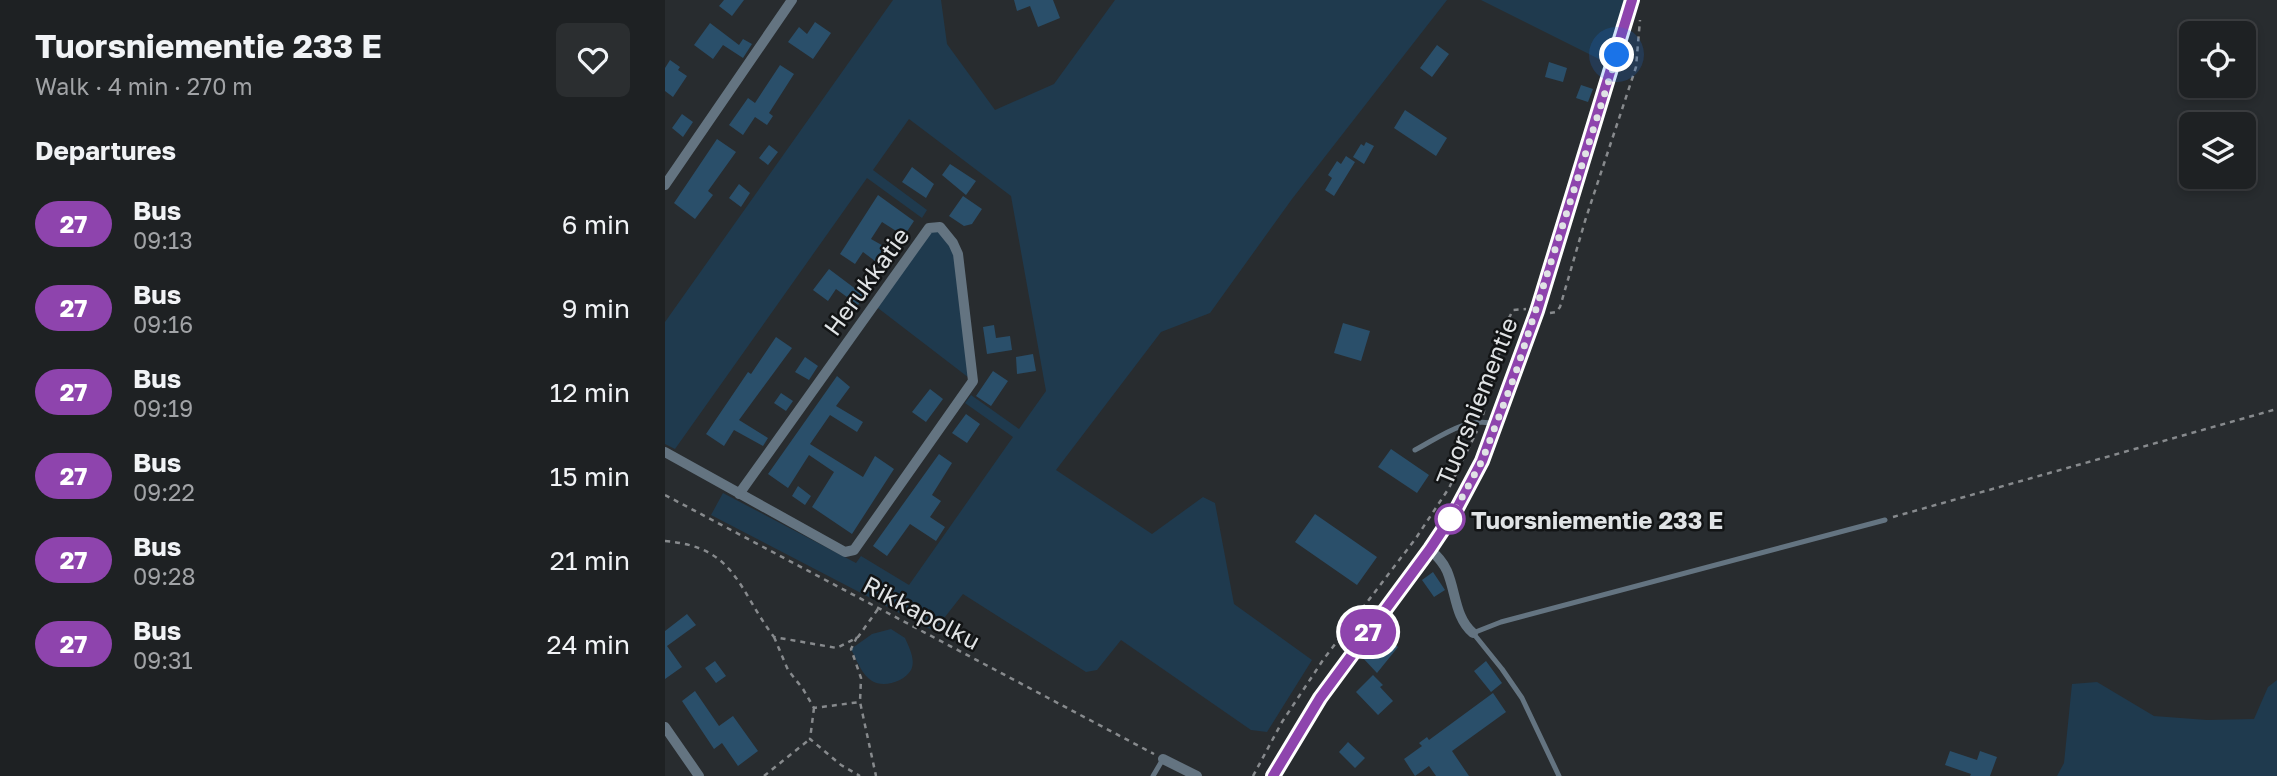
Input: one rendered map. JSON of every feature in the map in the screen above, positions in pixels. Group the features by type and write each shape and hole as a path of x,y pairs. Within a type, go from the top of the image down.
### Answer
{"main road":[{"name":"Tuorsniementie","path":"1273,776 1320,698 1430,549 1467,491 1482,461 1537,311 1632,0"}],"street":[{"path":"665,185 792,0"},
{"name":"Herukkatie","path":"940,226 958,254 973,381 854,550 845,552 739,494 929,228 940,226"},
{"path":"665,452 739,494"},
{"path":"1430,549 1442,562 1451,582 1461,619 1473,633"},
{"path":"665,727 699,776"},
{"path":"1163,759 1197,776"}],"lane":[{"path":"1415,450 1463,425 1481,420 1496,424"},
{"path":"1559,776 1522,698 1473,633 1501,622 1885,520"},
{"path":"1153,776 1163,759"}],"path":[{"path":"1253,776 1303,691 1449,488 1481,420 1513,310 1518,308 1549,313 1556,312 1560,307 1585,221 1636,67 1641,17"},
{"path":"1885,520 2277,410"},
{"name":"Rikkapolku","path":"665,495 1163,759"},
{"path":"665,541 694,545 713,554 727,565 774,637 788,670 814,708 810,738 764,776"},
{"path":"876,776 860,702 861,678 851,649 878,609"},
{"path":"1354,619 1360,625"},
{"path":"774,637 837,648 857,637"},
{"path":"814,708 860,702"},
{"path":"810,738 841,765 860,776"}],"shaded area":[{"path":"893,0 941,0 947,44 995,110 1054,84 1115,0 1447,0 1292,199 1210,313 1161,332 1056,470 1152,534 1203,497 1215,503 1234,604 1312,660 1267,732 1251,730 1121,640 1097,670 1086,672 963,594 934,631 711,515 723,493 856,563 861,556 909,585 1013,437 965,403 971,395 1019,429 1046,391 1011,196 909,119 873,170 927,210 922,218 867,178 675,449 665,444 665,322"},
{"path":"1481,0 1624,0 1605,62"},
{"path":"940,227 953,243 973,381 874,305 929,228"},
{"path":"891,629 905,638 913,662 911,670 898,681 877,683 865,675 851,649 872,634"},
{"path":"2277,680 2277,776 2057,776 2064,763 2072,684 2097,682 2154,716 2207,720 2254,719 2268,687"}],"building":[{"path":"724,0 744,0 732,16 719,6"},
{"path":"1014,0 1053,0 1060,18 1038,27 1030,6 1017,11"},
{"path":"815,22 831,33 813,59 788,42 799,27 807,34"},
{"path":"710,23 739,45 743,39 752,44 743,58 723,45 713,59 694,45"},
{"path":"1437,45 1449,54 1432,77 1420,68"},
{"path":"670,60 687,76 673,97 665,91 665,68"},
{"path":"1549,62 1567,68 1563,82 1545,77"},
{"path":"780,65 794,74 769,113 773,116 767,125 755,117 743,135 729,125 748,98 755,103"},
{"path":"1581,85 1593,89 1588,102 1576,98"},
{"path":"1405,110 1447,138 1436,156 1394,128"},
{"path":"682,114 693,122 683,137 672,128"},
{"path":"717,139 736,152 708,191 713,195 695,219 674,203"},
{"path":"1366,142 1374,146 1364,164 1353,157 1361,144 1364,146"},
{"path":"769,145 778,152 768,165 759,158"},
{"path":"1346,156 1355,162 1334,196 1325,190 1332,178 1328,175 1337,161 1341,164"},
{"path":"950,164 976,181 966,195 942,175"},
{"path":"912,167 934,184 926,198 902,182"},
{"path":"739,184 750,193 741,207 729,198"},
{"path":"878,195 914,221 904,236 882,222 871,239 894,252 883,267 863,252 855,264 840,254"},
{"path":"963,196 982,209 972,224 964,226 949,216"},
{"path":"829,269 857,290 859,287 867,292 858,305 836,289 828,301 813,290"},
{"path":"1343,323 1370,331 1361,361 1334,353"},
{"path":"994,325 996,338 1010,336 1012,350 987,354 983,327"},
{"path":"776,337 792,348 739,420 768,438 763,446 734,430 724,446 706,434 748,372 751,374"},
{"path":"1033,354 1036,371 1017,374 1016,357"},
{"path":"805,357 818,366 809,380 795,372"},
{"path":"993,371 1008,381 991,406 976,396"},
{"path":"837,376 850,387 836,406 863,422 857,432 830,415 810,444 863,477 875,456 894,469 852,534 812,507 834,472 809,455 788,488 768,474"},
{"path":"930,389 943,399 926,422 912,412"},
{"path":"781,393 793,401 786,411 774,403"},
{"path":"966,414 980,424 967,443 952,433"},
{"path":"1391,449 1429,475 1417,493 1378,467"},
{"path":"939,454 952,463 932,495 941,501 930,517 945,527 936,541 910,524 887,556 873,546"},
{"path":"798,486 811,496 805,505 792,496"},
{"path":"1315,514 1377,557 1357,585 1295,542"},
{"path":"1433,572 1445,590 1434,597 1422,580"},
{"path":"687,614 696,625 667,646 682,667 665,679 665,631"},
{"path":"1384,633 1398,647 1377,673 1362,657"},
{"path":"715,661 726,676 716,683 705,668"},
{"path":"1486,661 1502,683 1491,692 1474,671"},
{"path":"1373,675 1393,701 1378,715 1356,692"},
{"path":"695,691 719,726 733,716 758,751 738,766 722,743 714,749 682,701"},
{"path":"1493,693 1506,712 1452,751 1469,776 1436,776 1429,766 1415,776 1404,759 1422,746 1419,743 1427,737 1429,740"},
{"path":"1348,742 1365,758 1355,768 1339,752"},
{"path":"1950,751 1977,760 1980,751 1997,757 1990,776 1970,776 1971,774 1945,765"}],"bus line":[{"name":"27","path":"1273,776 1320,698 1456,510 1482,461 1537,311 1632,0"}],"place":[{"name":"Tuorsniementie 233 E","path":"1450,519"}],"route":[{"path":"1450,519 1482,461 1516,372 1617,55"}]}
